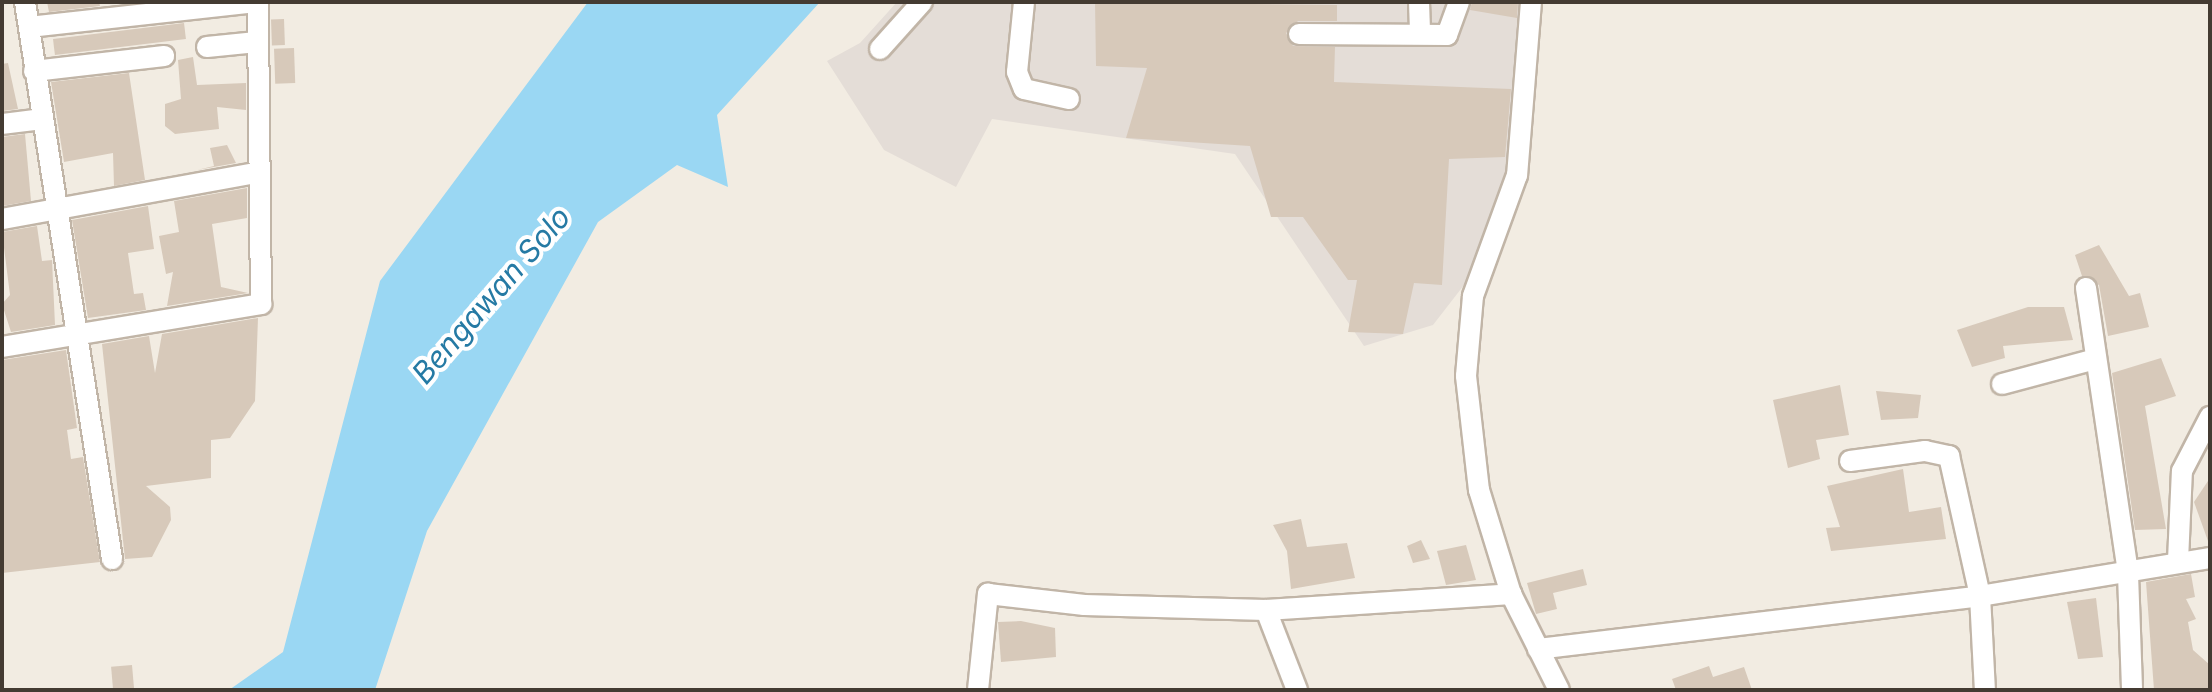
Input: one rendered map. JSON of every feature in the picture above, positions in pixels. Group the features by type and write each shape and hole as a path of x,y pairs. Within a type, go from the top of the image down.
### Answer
{"street":[{"path":"25,2 112,559"},
{"path":"2,347 258,307 256,2 29,27"},
{"path":"880,49 922,2"},
{"path":"1024,2 1017,72 1024,89 1069,99"},
{"path":"1419,2 1420,34"},
{"path":"1299,34 1453,32 1459,2"},
{"path":"1531,2 1517,175 1473,296 1466,376 1479,490 1511,594 1559,690"},
{"path":"207,47 257,42"},
{"path":"34,71 164,56"},
{"path":"2,124 41,119"},
{"path":"2,219 256,173"},
{"path":"2086,288 2128,574 2132,690"},
{"path":"2002,384 2095,359"},
{"path":"2178,561 2182,471 2210,417"},
{"path":"1850,461 1945,451 1980,596 1985,690"},
{"path":"1538,649 1980,596 2128,574 2178,561 2210,558"},
{"path":"978,690 988,594 1084,605 1266,610 1511,594"},
{"path":"1266,610 1297,690"}],"shaded area":[{"path":"897,2 1528,2 1509,227 1433,325 1364,346 1235,154 992,119 956,187 884,150 827,61 860,43"}],"water":[{"name":"Bengawan Solo","path":"588,2 820,2 717,115 728,187 677,165 598,222 427,531 375,690 229,690 283,652 380,281"}],"building":[{"path":"47,2 99,2 100,6 49,12"},
{"path":"1095,2 1337,5 1337,21 1298,21 1286,33 1293,46 1335,47 1334,82 1511,89 1505,157 1449,159 1442,285 1414,283 1403,334 1348,332 1357,280 1348,280 1303,217 1271,217 1250,146 1126,138 1147,68 1096,66"},
{"path":"1472,2 1518,2 1517,18 1470,10"},
{"path":"271,19 284,19 285,45 272,45"},
{"path":"184,23 186,39 55,55 53,39"},
{"path":"294,48 295,83 275,84 274,49"},
{"path":"193,57 197,85 246,83 246,110 217,107 219,129 175,134 165,126 165,104 181,99 178,60"},
{"path":"8,63 18,109 2,111 2,64"},
{"path":"129,73 145,180 114,186 113,153 64,162 51,82"},
{"path":"25,134 31,201 2,206 2,137"},
{"path":"227,145 236,163 197,170 214,166 210,148"},
{"path":"247,188 247,218 212,224 221,287 248,293 167,306 173,272 166,274 159,236 179,232 174,201"},
{"path":"148,206 154,249 128,253 134,294 143,293 146,310 88,318 72,220"},
{"path":"37,226 42,261 52,260 55,325 11,332 2,304 10,295 2,232"},
{"path":"2099,245 2129,296 2140,293 2149,327 2108,336 2099,285 2082,276 2075,255"},
{"path":"2028,307 2064,307 2073,340 2003,346 2005,358 1972,367 1957,330"},
{"path":"258,318 255,401 230,438 211,440 211,478 146,486 170,507 171,520 152,557 125,559 102,344 149,336 155,373 162,334"},
{"path":"66,350 77,428 67,430 71,459 83,457 100,562 2,573 2,360"},
{"path":"2161,358 2176,396 2145,406 2166,529 2135,530 2112,373"},
{"path":"1840,385 1849,435 1816,440 1820,459 1788,468 1773,400"},
{"path":"1876,391 1921,395 1918,418 1881,420"},
{"path":"1903,469 1909,512 1941,507 1946,539 1831,551 1826,528 1840,527 1827,486"},
{"path":"2210,478 2210,540 2208,541 2194,502"},
{"path":"1301,519 1307,547 1347,543 1355,578 1291,589 1287,551 1273,525"},
{"path":"1421,540 1430,559 1413,563 1407,546"},
{"path":"1466,545 1476,580 1446,585 1437,551"},
{"path":"1583,569 1587,585 1553,593 1557,609 1536,614 1527,583"},
{"path":"2191,574 2195,597 2186,599 2196,619 2188,622 2193,650 2210,665 2210,690 2154,690 2146,582"},
{"path":"2096,598 2103,657 2078,659 2067,602"},
{"path":"1021,621 1055,628 1056,657 1001,662 998,622"},
{"path":"132,665 134,690 113,690 111,667"},
{"path":"1709,666 1713,677 1744,667 1752,690 1676,690 1672,679"}]}
